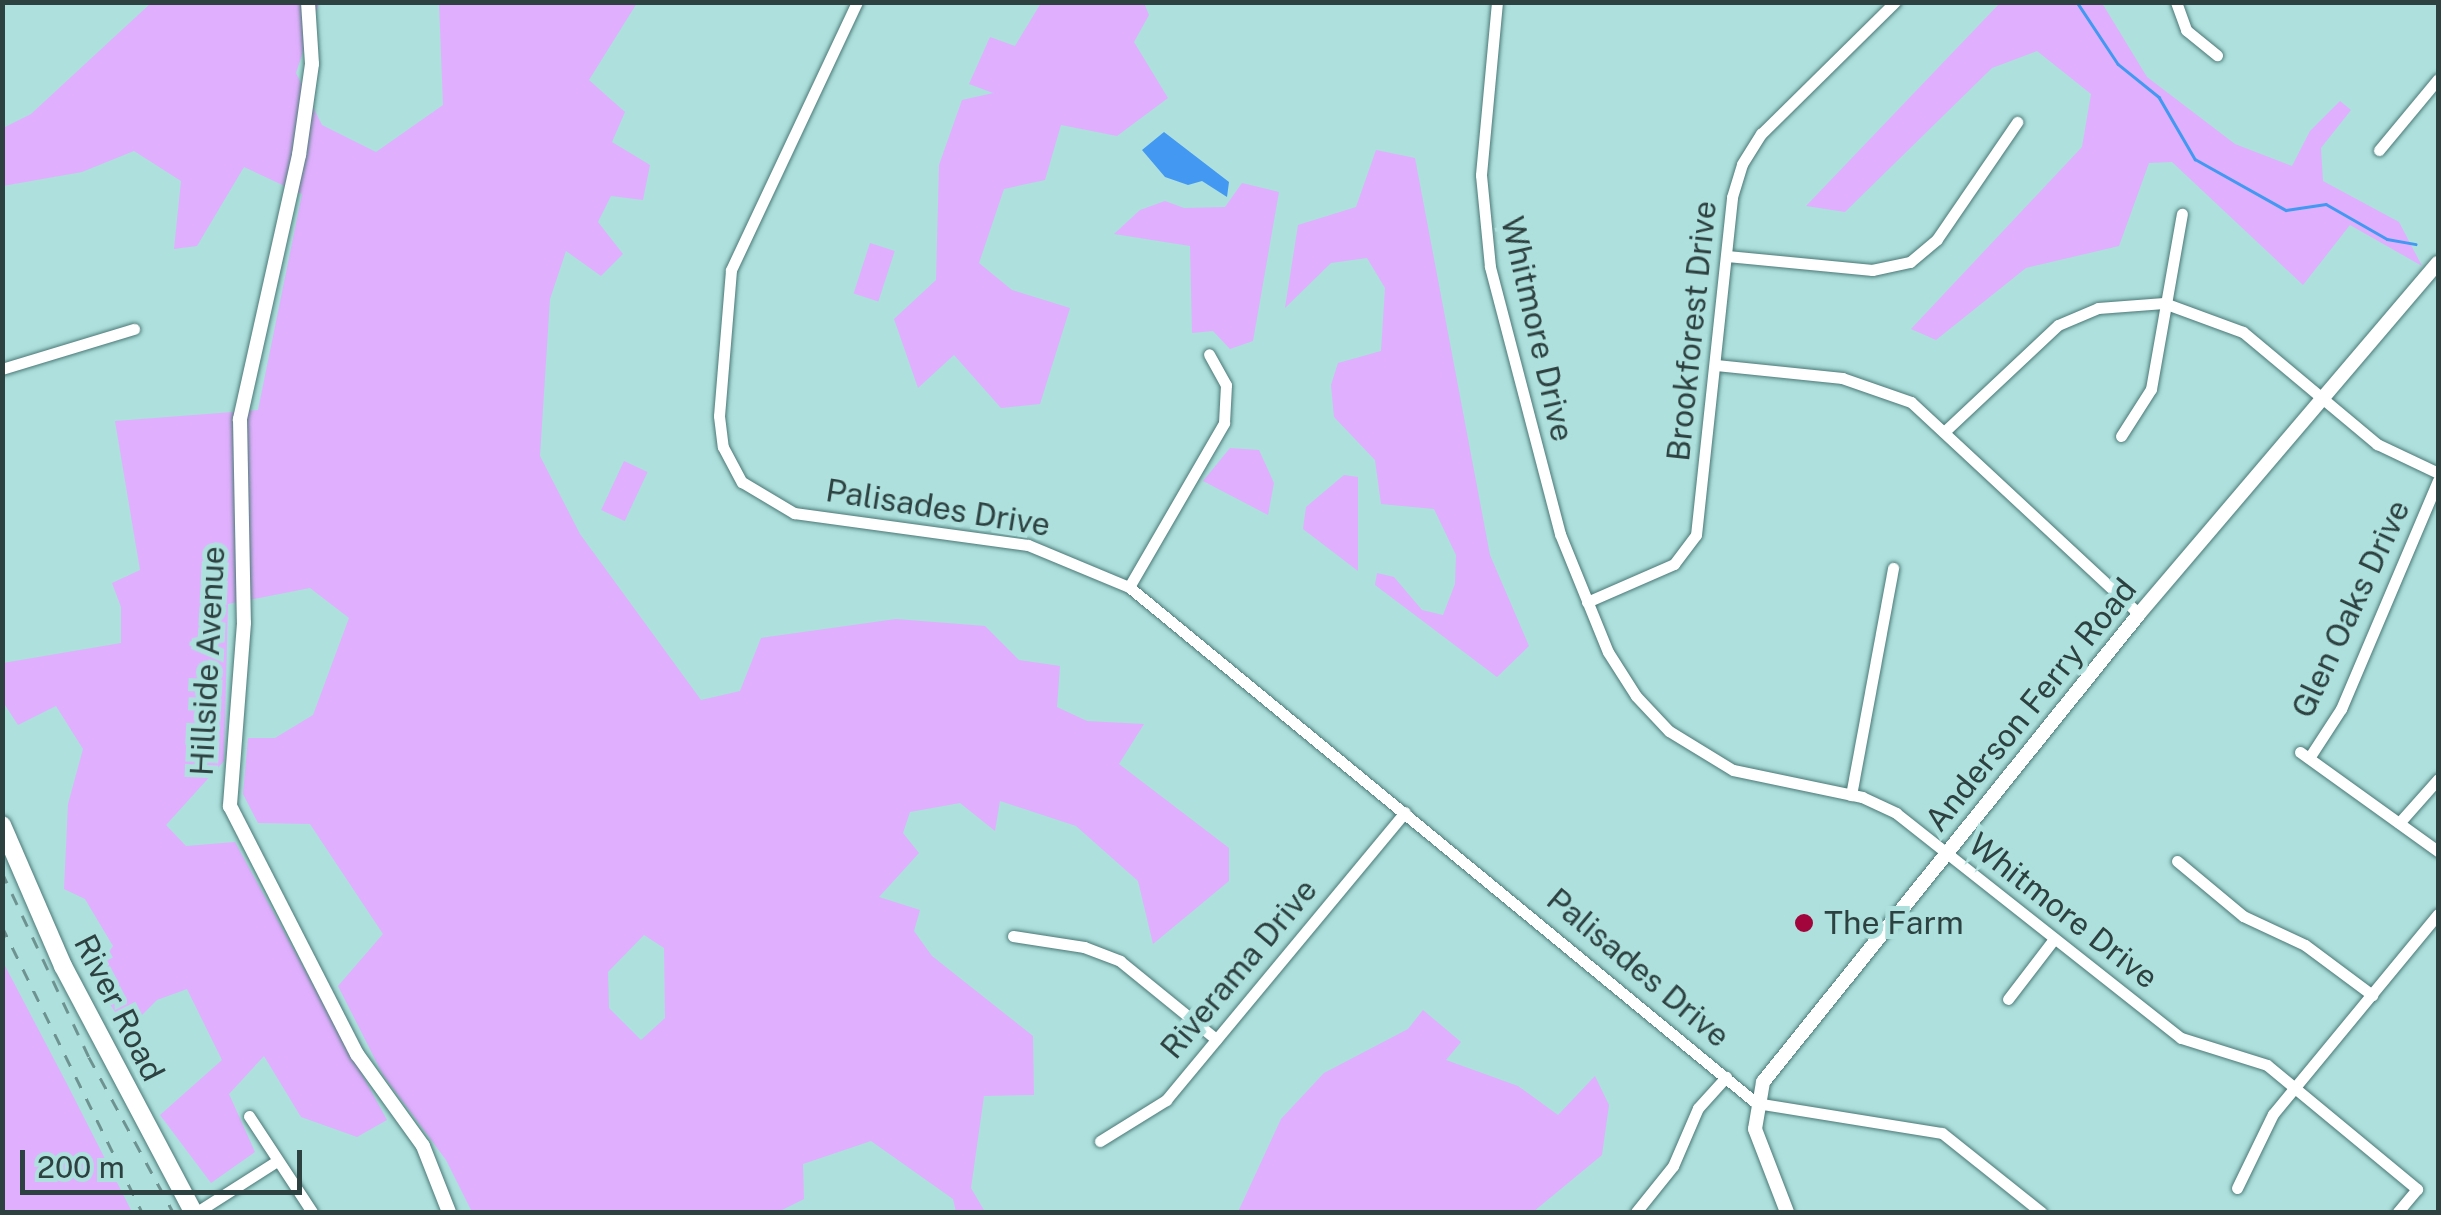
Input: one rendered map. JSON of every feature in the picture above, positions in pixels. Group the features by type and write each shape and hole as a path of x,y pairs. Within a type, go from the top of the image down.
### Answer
{"main road":[{"name":"River Road","path":"2,825 62,966 195,1212"}],"street":[{"name":"Hillside Avenue","path":"308,2 312,64 299,155 240,419 245,606 230,806 358,1054 432,1162 449,1212"},
{"name":"Palisades Drive","path":"857,2 731,270 718,416 727,460 751,491 777,507 1028,546 1129,588 1756,1103"},
{"name":"Whitmore Drive","path":"1497,2 1482,164 1484,237 1546,494 1588,602 1636,696 1690,747 1754,777 1885,806 2181,1038 2258,1060 2295,1088 2418,1190 2398,1212"},
{"name":"Brookforest Drive","path":"1588,602 1674,564 1696,536 1736,180 1750,148 1895,2"},
{"path":"2176,2 2186,30 2217,54"},
{"path":"2379,150 2438,80"},
{"path":"1727,256 1872,270 1910,262 1937,239 2018,122"},
{"path":"2121,436 2152,389 2182,214"},
{"name":"Anderson Ferry Road","path":"1756,1103 1763,1082 1944,854 2140,614 2438,263"},
{"path":"1944,432 2058,325 2120,304 2164,303 2243,332 2377,444 2438,474"},
{"path":"2,370 134,329"},
{"path":"1129,588 1224,423 1226,384 1210,354"},
{"path":"1716,366 1852,380 1911,402 2140,614"},
{"name":"Glen Oaks Drive","path":"2398,822 2305,755 2341,708 2438,482"},
{"path":"1851,796 1893,568"},
{"path":"2438,779 2398,822 2438,852"},
{"name":"Riverama Drive","path":"1100,1141 1157,1110 1406,812"},
{"path":"2177,861 2244,916 2304,945 2372,995"},
{"path":"2237,1188 2268,1121 2438,914"},
{"path":"1013,936 1084,947 1120,962 1216,1038"},
{"path":"2008,999 2054,939"},
{"path":"1636,1212 1674,1166 1698,1108 1726,1077"},
{"path":"1788,1212 1755,1130 1756,1103 1942,1133 2041,1212"},
{"path":"249,1116 312,1212"},
{"path":"195,1212 277,1162"}],"shaded area":[{"path":"151,3 319,3 296,73 322,125 376,152 443,105 439,3 637,3 589,80 625,112 612,142 650,165 643,200 611,196 598,222 623,254 601,276 566,251 550,299 540,456 580,534 701,700 740,691 761,638 896,619 985,626 1019,660 1060,666 1057,707 1087,721 1144,724 1119,764 1229,848 1229,881 1153,944 1138,881 1076,826 1000,801 995,831 960,803 910,812 903,833 919,853 879,897 920,910 914,931 932,956 1033,1036 1034,1095 984,1096 971,1188 985,1212 956,1212 953,1199 871,1141 803,1164 804,1199 778,1212 472,1212 446,1160 383,1075 338,986 383,934 310,824 258,823 243,794 248,738 275,738 313,715 349,618 310,588 228,604 224,761 166,825 186,846 235,842 387,1120 357,1137 301,1117 264,1056 229,1094 255,1152 211,1183 160,1115 222,1060 187,989 157,1000 127,1030 92,977 113,946 85,899 64,889 68,804 83,749 56,706 18,725 3,702 3,663 121,643 121,607 112,583 140,570 115,421 258,410 302,194 244,167 197,246 174,249 181,181 134,151 82,172 3,186 3,128 31,114","holes":["644,935 664,948 665,1018 641,1040 609,1008 608,972"]},
{"path":"1041,3 1144,3 1149,15 1134,42 1168,98 1117,136 1061,125 1045,180 1004,189 979,263 1012,290 1070,308 1040,404 1001,408 954,355 918,388 894,319 936,280 939,165 962,100 993,93 969,84 990,37 1015,46"},
{"path":"2000,3 2102,3 2147,77 2235,144 2292,166 2310,131 2340,101 2351,110 2321,148 2323,181 2399,222 2422,266 2350,225 2303,285 2172,162 2149,163 2119,246 2026,268 1936,340 1911,329 2082,147 2091,94 2037,51 1992,68 1845,212 1806,206"},
{"path":"1376,150 1415,158 1490,555 1529,646 1497,677 1375,585 1377,573 1394,577 1422,610 1443,615 1455,584 1456,555 1434,509 1381,504 1375,460 1334,417 1331,385 1338,363 1381,351 1385,288 1367,258 1331,263 1285,308 1298,225 1356,207"},
{"path":"1242,183 1279,192 1253,341 1230,349 1213,331 1192,333 1190,246 1114,234 1140,210 1165,201 1184,208 1225,207"},
{"path":"870,243 895,251 878,301 854,293"},
{"path":"1230,448 1259,450 1274,483 1268,515 1203,481"},
{"path":"624,461 648,472 625,521 601,510"},
{"path":"1344,475 1358,477 1358,571 1303,529 1306,507"},
{"path":"3,962 67,1084 132,1212 3,1212"},
{"path":"1423,1010 1461,1042 1446,1060 1518,1086 1558,1115 1595,1076 1609,1105 1602,1155 1533,1212 1238,1212 1281,1119 1324,1073 1408,1029"}],"water":[{"path":"1164,132 1229,182 1227,197 1202,181 1188,185 1165,177 1142,150"}],"waterway":[{"path":"2077,2 2118,64 2159,97 2195,159 2286,210 2326,204 2387,239 2416,244"}],"railway":[{"path":"2,872 89,1057 173,1212"},
{"path":"2,926 142,1212"}],"place":[{"name":"The Farm","path":"1804,923"}]}
